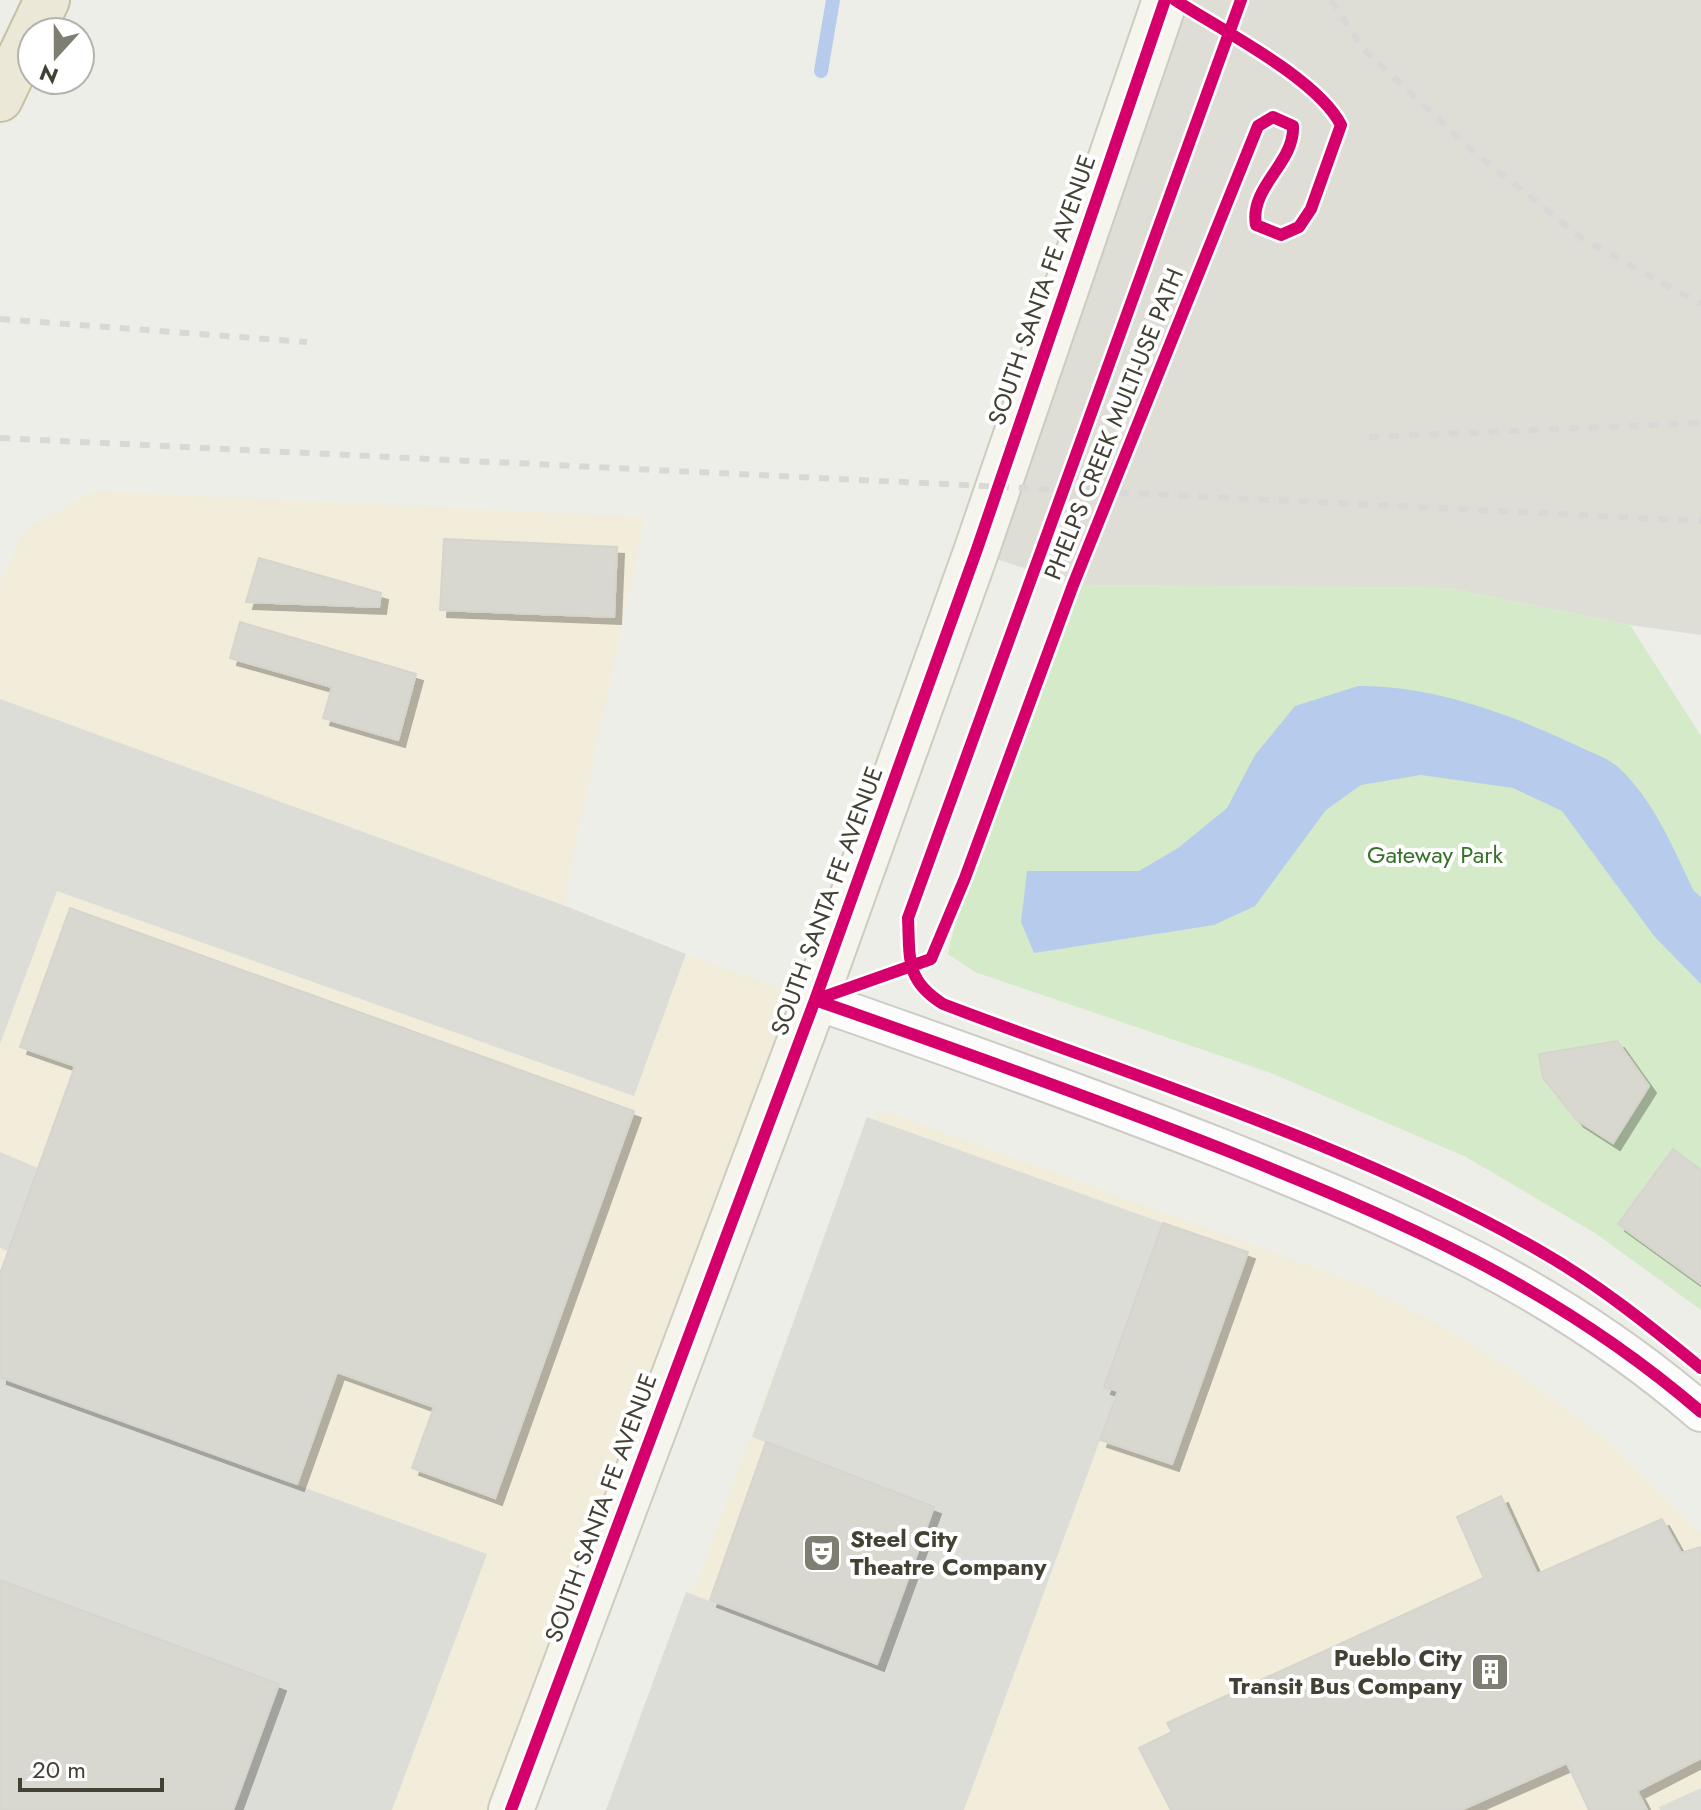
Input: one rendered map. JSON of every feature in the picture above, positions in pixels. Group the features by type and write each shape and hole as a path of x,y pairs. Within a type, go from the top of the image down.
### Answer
{"highway":[{"path":"0,99 47,0"}],"main road":[{"name":"SOUTH SANTA FE AVENUE","path":"511,1810 815,1000 976,552 1165,0"}],"street":[{"path":"815,1000 1094,1098 1341,1196 1452,1246 1554,1302 1701,1412"}],"shaded area":[{"path":"1165,0 1701,0 1701,635 1630,625 1449,588 1073,585 976,552"},
{"path":"94,491 645,517 563,904 656,944 815,1000 511,1810 0,1810 0,583 24,530"},
{"path":"0,699 563,905 686,954 634,1096 57,891 0,1044"},
{"path":"888,1112 1360,1284 1436,1323 1516,1372 1611,1443 1701,1533 1701,1810 613,1810 864,1128 879,1113"},
{"path":"867,1117 1163,1223 1104,1386 1118,1391 964,1810 606,1810 686,1592 877,1664 934,1507 752,1437"},
{"path":"0,1152 38,1168 8,1251 0,1248"},
{"path":"0,1377 487,1554 392,1810 233,1810 0,1580"},
{"path":"1701,1788 1701,1810 1660,1810 1659,1807"}],"green space":[{"name":"Gateway Park","path":"1073,585 1449,588 1630,625 1701,736 1701,1310 1595,1233 1466,1157 1271,1073 975,972 948,954 965,878"}],"water":[{"path":"1358,686 1415,691 1472,704 1554,735 1618,767 1652,809 1694,891 1701,897 1701,984 1654,936 1562,811 1513,788 1421,775 1361,785 1326,810 1255,906 1214,925 1034,953 1021,922 1027,871 1139,871 1178,848 1227,808 1255,755 1295,706"}],"building":[{"path":"444,539 617,547 614,617 440,610"},
{"path":"259,558 381,593 379,607 246,602"},
{"path":"240,622 416,674 398,740 323,718 332,687 230,658"},
{"path":"70,908 634,1111 495,1498 412,1468 434,1407 337,1372 297,1484 0,1377 0,1274 75,1066 20,1047"},
{"path":"1617,1041 1649,1086 1613,1143 1577,1120 1543,1078 1539,1054"},
{"path":"1673,1149 1701,1170 1701,1284 1618,1224"},
{"path":"1163,1223 1248,1252 1172,1464 1100,1440 1118,1391 1104,1387"},
{"name":"Steel City Theatre Company","path":"766,1442 934,1507 877,1664 710,1600"},
{"name":"Pueblo City Transit Bus Company","path":"1501,1496 1537,1574 1662,1519 1681,1553 1701,1547 1701,1758 1637,1791 1647,1810 1589,1810 1567,1763 1461,1810 1171,1810 1139,1748 1172,1732 1167,1723 1484,1578 1457,1517"},
{"path":"0,1580 279,1684 233,1810 0,1810"}],"waterway":[{"path":"821,71 833,0"}],"railway":[{"path":"1331,0 1364,50 1474,152 1583,239 1701,304"},
{"path":"0,319 307,342"},
{"path":"1369,437 1701,423"},
{"path":"0,438 1701,521"}],"cycle path":[{"path":"511,1810 815,1000 976,552 1165,0"},
{"name":"PHELPS CREEK MULTI-USE PATH","path":"815,1000 931,959 965,878 1073,585 1258,126 1273,117 1293,126 1292,139 1259,199 1256,225 1281,235 1299,227 1311,209 1341,125 1329,107 1290,73 1175,0"},
{"name":"PHELPS CREEK MULTI-USE PATH","path":"1241,0 908,918 912,967 922,986 943,1004 1323,1146 1470,1213 1540,1251 1603,1291 1701,1368"},
{"path":"815,1000 1174,1130 1290,1176 1415,1231 1533,1292 1590,1328 1646,1367 1701,1412"}],"place":[{"name":"Steel City Theatre Company","path":"822,1553"},
{"name":"Pueblo City Transit Bus Company","path":"1490,1672"}]}
